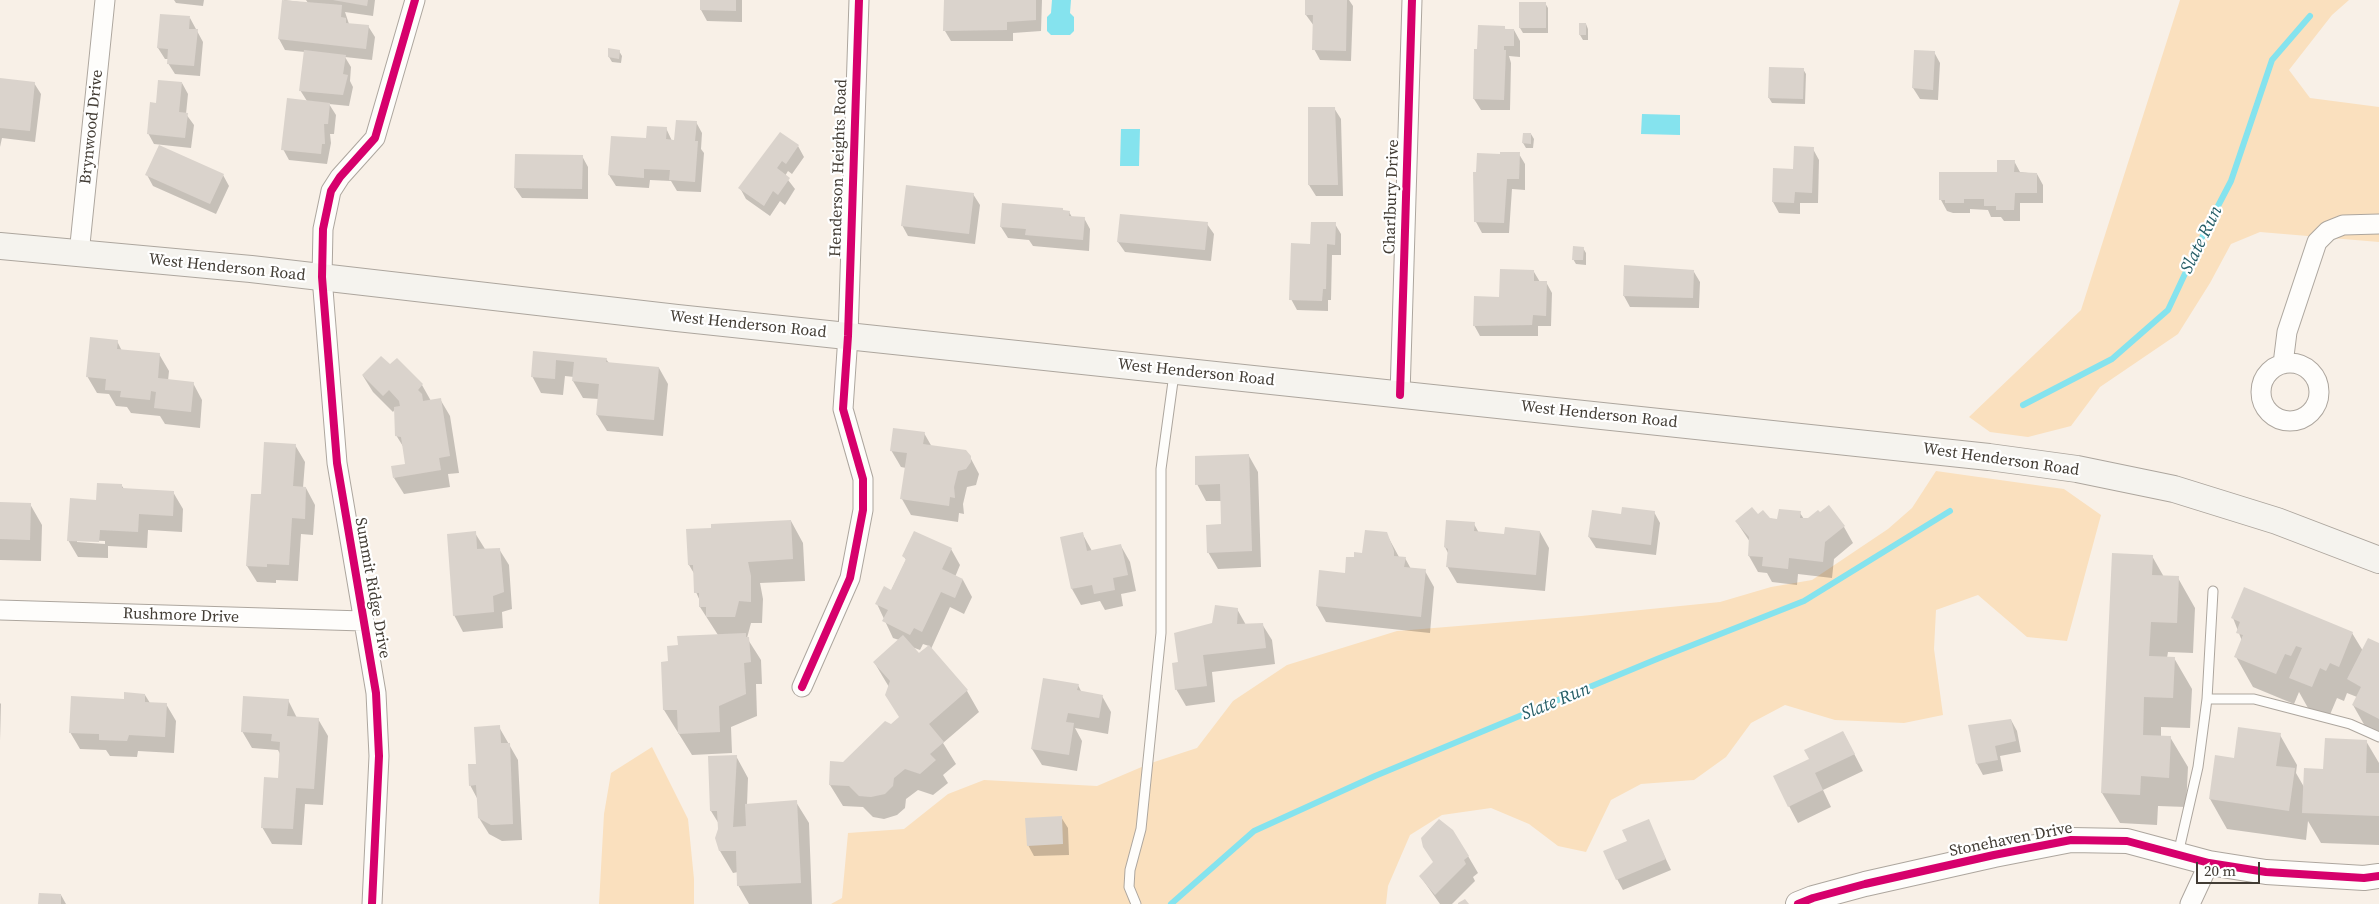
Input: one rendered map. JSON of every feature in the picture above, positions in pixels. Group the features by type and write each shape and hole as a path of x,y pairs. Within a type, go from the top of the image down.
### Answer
{"main road":[{"name":"West Henderson Road","path":"0,246 322,277 1174,371 1875,443 2077,469 2149,483 2226,503 2379,560"}],"street":[{"name":"Brynwood Drive","path":"80,254 105,0"},
{"name":"Summit Ridge Drive","path":"372,904 379,756 376,693 337,463 322,277 323,230 331,191 340,177 375,138 415,0"},
{"name":"Henderson Heights Road","path":"802,687 850,578 863,510 863,479 842,409 848,336 859,0"},
{"name":"Charlbury Drive","path":"1400,395 1412,0"},
{"path":"2283,364 2287,332 2317,242 2328,231 2343,225 2379,224"},
{"name":"Rushmore Drive","path":"0,610 363,620"},
{"name":"Stonehaven Drive","path":"1798,904 1865,884 2071,840 2128,841 2209,863 2266,872 2356,877 2379,876"},
{"path":"2190,904 2209,863"}],"lane":[{"path":"1136,904 1129,886 1130,870 1141,829 1161,633 1161,468 1174,371"},
{"path":"2178,854 2198,767 2207,699 2213,591"},
{"path":"2207,699 2254,699 2350,724 2379,737"}],"shaded area":[{"path":"2180,0 2349,0 2332,15 2289,70 2310,98 2379,107 2379,242 2260,232 2231,244 2210,283 2178,334 2100,387 2071,426 2028,437 1990,432 1969,417 2081,310"},
{"path":"1936,471 2064,489 2101,515 2067,641 2027,637 1978,595 1936,610 1934,649 1943,715 1904,723 1835,720 1785,705 1751,723 1726,757 1694,780 1641,784 1611,800 1586,852 1558,846 1529,824 1491,808 1442,815 1410,835 1388,886 1386,904 831,904 842,898 848,833 904,829 948,794 984,780 1097,786 1151,763 1197,748 1233,701 1287,665 1397,631 1581,616 1720,602 1771,587 1812,580 1888,529 1912,508"},
{"path":"652,747 688,819 694,879 694,904 599,904 604,814 611,773"}],"water":[{"path":"1052,0 1071,0 1070,13 1074,17 1074,31 1070,35 1051,35 1047,31 1047,17 1051,13"},
{"path":"1642,114 1680,115 1680,135 1641,134"},
{"path":"1121,129 1140,129 1139,166 1120,166"}],"building":[{"path":"282,0 342,5 341,17 346,18 346,23 369,25 366,49 278,39"},
{"path":"333,0 368,0 367,6"},
{"path":"700,0 736,0 736,11 700,10"},
{"path":"944,0 1036,0 1036,20 1007,22 1007,30 943,31"},
{"path":"1305,0 1347,0 1346,51 1312,50 1313,15 1305,15"},
{"path":"1519,2 1546,2 1546,28 1519,28"},
{"path":"160,14 190,16 189,29 198,29 194,66 167,64 168,49 157,48"},
{"path":"1579,23 1586,23 1586,35 1579,35"},
{"path":"1478,25 1505,26 1505,29 1514,29 1514,46 1504,46 1504,50 1506,50 1504,100 1473,99 1474,49 1477,49"},
{"path":"608,48 620,50 619,59 608,57"},
{"path":"304,50 346,55 343,74 348,75 343,95 299,91"},
{"path":"1914,50 1935,51 1933,90 1912,88"},
{"path":"1769,67 1804,68 1803,99 1768,98"},
{"path":"0,78 35,82 30,131 0,128"},
{"path":"158,80 182,82 179,112 188,113 185,138 147,134 150,102 156,103"},
{"path":"287,98 330,103 328,124 324,124 325,144 322,144 321,154 281,150"},
{"path":"1308,107 1335,107 1338,185 1308,185"},
{"path":"676,120 697,121 695,141 698,141 695,182 669,180 670,170 644,169 644,178 608,175 611,136 646,138 647,126 667,127 666,139 674,140"},
{"path":"780,132 799,145 786,164 782,161 777,168 790,178 778,195 773,191 764,206 738,188"},
{"path":"1523,133 1531,133 1531,144 1522,143"},
{"path":"159,145 224,174 210,204 145,175"},
{"path":"1794,146 1814,147 1812,193 1795,192 1794,203 1772,202 1773,168 1793,169"},
{"path":"1500,152 1520,152 1519,179 1507,179 1504,223 1474,222 1473,172 1476,172 1477,153 1500,154"},
{"path":"515,154 583,155 582,189 514,188"},
{"path":"1997,160 2015,160 2014,172 2037,173 2037,193 2015,193 2014,210 1996,210 1996,206 1984,206 1984,199 1964,199 1964,203 1945,203 1945,200 1939,200 1939,172 1997,172"},
{"path":"906,185 974,193 969,234 901,226"},
{"path":"1002,203 1063,208 1063,210 1070,211 1069,216 1085,217 1083,240 1025,235 1026,229 1000,227"},
{"path":"1120,214 1208,222 1205,250 1117,242"},
{"path":"1311,222 1336,222 1335,245 1327,244 1326,289 1323,289 1322,301 1289,300 1291,243 1310,244"},
{"path":"1573,246 1584,247 1583,260 1572,260"},
{"path":"1624,265 1694,270 1693,298 1623,296"},
{"path":"1500,269 1534,270 1534,281 1547,281 1546,316 1533,315 1532,325 1473,326 1474,296 1499,297"},
{"path":"90,337 118,340 117,349 160,353 158,378 194,382 191,412 154,408 156,392 151,391 150,400 120,397 121,391 105,390 106,379 86,377"},
{"path":"533,351 607,358 606,362 659,367 654,420 596,415 599,384 572,381 574,362 556,360 555,379 531,377"},
{"path":"381,356 390,364 397,358 423,384 418,390 422,394 423,401 441,398 450,456 439,458 441,470 393,478 391,466 405,464 401,437 395,436 394,407 400,406 399,401 389,390 383,396 362,375"},
{"path":"893,428 925,432 923,444 966,450 971,456 971,462 966,469 958,471 954,487 955,498 950,497 949,506 900,499 907,453 890,451"},
{"path":"264,442 296,444 293,486 306,487 305,519 292,518 289,565 267,564 267,567 246,566 251,494 261,494"},
{"path":"1249,454 1252,551 1207,553 1206,525 1221,524 1220,484 1195,485 1195,456"},
{"path":"97,483 122,484 122,488 174,491 173,516 139,514 138,532 100,530 99,542 67,541 70,498 96,500"},
{"path":"0,502 31,503 30,540 0,539"},
{"path":"1829,505 1845,526 1825,542 1823,562 1789,558 1788,569 1762,566 1763,557 1748,556 1749,537 1735,521 1752,507 1758,514 1763,510 1770,518 1777,519 1779,509 1801,511 1800,518 1808,518 1818,510 1820,512"},
{"path":"1622,507 1655,511 1651,545 1588,537 1592,510 1621,514"},
{"path":"791,520 793,559 748,562 751,576 751,602 739,601 735,617 706,617 706,607 699,607 699,593 694,593 693,565 688,565 686,529 711,528 711,524"},
{"path":"1446,520 1475,522 1474,531 1504,534 1505,527 1540,531 1536,575 1446,567 1448,549 1444,547"},
{"path":"1365,530 1387,532 1394,556 1406,557 1404,567 1426,569 1421,617 1316,606 1319,570 1345,573 1346,557 1354,557 1354,552 1362,553"},
{"path":"476,531 477,549 500,548 504,592 493,596 494,612 453,616 447,534"},
{"path":"914,531 952,548 942,569 963,579 955,598 941,592 922,632 914,628 910,635 882,621 888,610 875,604 884,586 891,590 906,559 902,556"},
{"path":"1083,532 1087,551 1121,544 1128,575 1113,578 1115,590 1094,594 1092,585 1071,589 1060,537"},
{"path":"2112,553 2153,555 2152,575 2179,576 2177,623 2151,622 2149,656 2175,657 2173,698 2144,697 2143,735 2171,736 2169,778 2141,776 2140,795 2101,793"},
{"path":"2244,587 2353,632 2339,667 2330,663 2326,671 2320,668 2312,687 2289,678 2302,648 2296,646 2291,656 2285,654 2276,674 2234,657 2243,635 2236,633 2240,622 2231,618"},
{"path":"1215,605 1238,608 1237,624 1263,623 1266,648 1203,655 1207,686 1175,690 1172,663 1178,662 1174,633 1212,623"},
{"path":"746,633 746,637 749,637 751,662 744,663 746,694 719,706 720,732 678,734 677,710 663,710 661,662 668,661 667,646 678,645 677,636"},
{"path":"903,635 919,653 929,645 968,690 929,724 944,742 930,754 936,760 920,774 905,769 894,778 893,786 885,794 871,797 859,796 849,786 829,785 830,761 843,762 885,721 891,724 899,717 885,695 890,681 873,662"},
{"path":"2368,638 2379,643 2379,719 2352,705 2361,687 2347,679"},
{"path":"1043,678 1079,684 1077,690 1103,695 1099,718 1068,713 1066,722 1074,723 1069,755 1031,749"},
{"path":"124,692 145,694 145,702 167,703 165,737 129,735 127,741 99,740 99,734 69,733 71,696 124,699"},
{"path":"243,696 289,699 287,716 319,718 314,789 296,788 293,829 261,828 264,777 278,778 280,742 271,741 272,734 241,732"},
{"path":"2011,719 2016,741 1995,746 1998,760 1976,764 1968,725"},
{"path":"500,725 501,743 510,743 513,824 491,825 478,818 476,785 469,786 468,764 476,764 474,727"},
{"path":"2238,727 2281,733 2276,766 2295,768 2289,811 2209,799 2215,755 2234,758"},
{"path":"1843,731 1855,754 1815,773 1823,790 1788,807 1773,776 1809,759 1804,750"},
{"path":"2325,738 2367,740 2366,773 2379,773 2379,816 2302,813 2304,768 2323,769"},
{"path":"737,755 733,827 746,826 745,804 797,800 801,883 737,886 736,851 719,851 715,838 718,829 717,811 710,811 708,756"},
{"path":"1062,816 1063,844 1027,846 1025,818"},
{"path":"1439,819 1453,830 1469,856 1464,860 1466,864 1435,895 1419,876 1433,862 1423,847 1421,838"},
{"path":"1649,819 1666,859 1616,880 1603,851 1627,841 1622,830"},
{"path":"39,893 61,894 61,904 38,904"},
{"path":"1465,899 1469,904 1458,904 1458,903"}],"waterway":[{"name":"Slate Run","path":"2023,405 2112,359 2168,310 2231,181 2272,60 2310,16"},
{"name":"Slate Run","path":"1171,904 1254,831 1375,776 1657,659 1804,601 1950,511"}],"cycle path":[{"path":"372,904 379,756 376,693 337,463 322,277 323,229 331,191 340,177 375,138 415,0"},
{"path":"802,687 850,578 863,510 863,479 843,409 848,336 859,0"},
{"path":"1400,395 1412,0"},
{"path":"1798,904 1865,884 2071,840 2127,841 2209,863 2266,872 2364,878 2379,876"}]}
